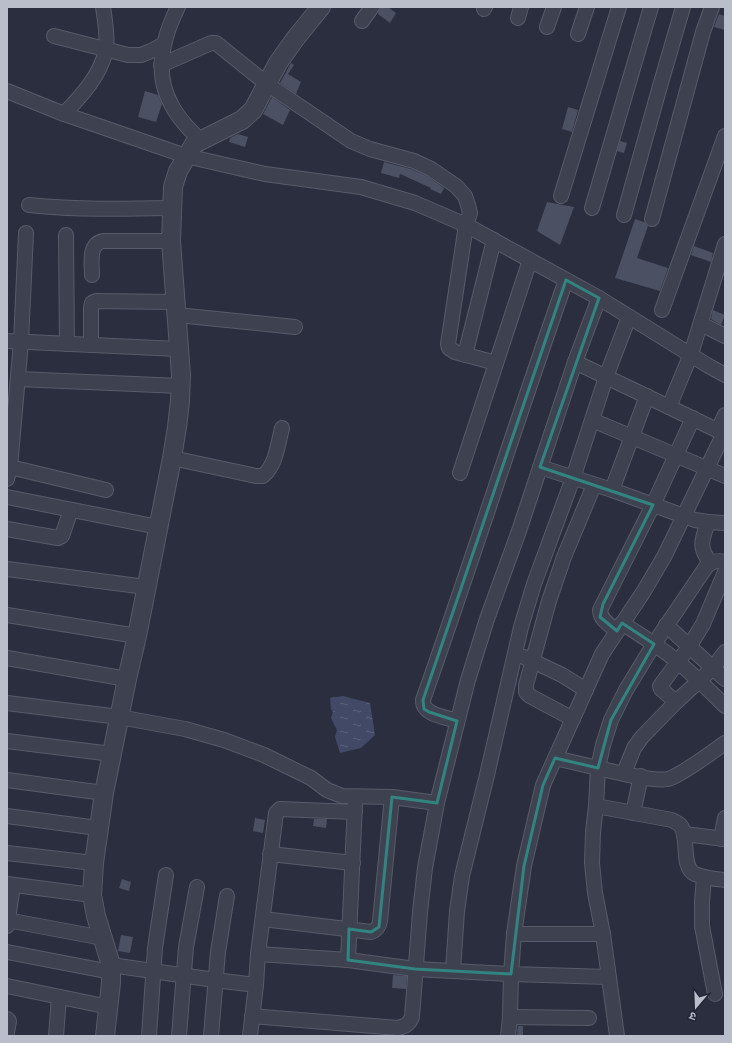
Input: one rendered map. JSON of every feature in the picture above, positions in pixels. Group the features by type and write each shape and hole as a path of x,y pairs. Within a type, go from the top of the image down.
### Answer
{"street":[{"path":"64,114 84,93 93,80 102,60 106,49 106,32 103,7"},
{"path":"178,7 169,25 161,65 164,86 170,104 182,121 192,148"},
{"path":"106,1036 111,969 96,916 92,895 94,863 104,793 172,458 180,400 176,308 171,241 173,187 178,171 192,148 242,120 253,110 278,63 321,7"},
{"path":"362,21 372,7"},
{"path":"547,27 554,7"},
{"path":"578,34 587,7"},
{"path":"560,196 619,7"},
{"path":"592,208 651,7"},
{"path":"624,215 651,114 683,7"},
{"path":"652,219 705,26 712,7"},
{"path":"54,36 128,55 141,55 164,44"},
{"path":"161,65 211,43 216,43 267,84 351,141 370,149 414,161 431,169 456,186 465,196 468,219 448,344 452,351 496,363"},
{"path":"7,91 64,114 192,148 265,174 361,187 468,219 494,240 599,298 629,317 697,338 725,336"},
{"path":"662,310 725,136"},
{"path":"29,205 67,209 99,210 172,208"},
{"path":"26,233 14,342 18,379 8,473 106,490"},
{"path":"66,236 67,344"},
{"path":"465,354 494,240"},
{"path":"92,275 92,254 94,246 97,242 171,241"},
{"path":"669,407 697,338 725,244"},
{"path":"460,474 530,260"},
{"path":"457,721 424,709 423,700 462,591 514,428 566,280"},
{"path":"252,1016 398,1028 406,1026 410,1022 412,1017 425,868 437,803 457,721 487,619 519,531 575,362 599,298"},
{"path":"91,346 91,307 92,303 96,301 176,308 295,327"},
{"path":"453,971 457,911 462,876 488,775 515,653 534,584 573,478 606,377 629,317"},
{"path":"697,338 707,366 725,374"},
{"path":"14,342 178,349"},
{"path":"575,362 722,432"},
{"path":"18,379 180,386"},
{"path":"612,490 647,396"},
{"path":"508,1036 514,934 524,866 544,785 554,758 602,654 644,591 665,555 707,469 722,432 725,415"},
{"path":"693,418 653,505 600,610 600,615 602,618 654,644 699,680 725,706"},
{"path":"592,420 725,476"},
{"path":"172,458 256,476 264,476 272,465 282,428"},
{"path":"540,467 612,490 684,516 708,522 725,523"},
{"path":"572,719 530,696 526,692 526,685 549,601 564,557 594,485"},
{"path":"7,497 158,527"},
{"path":"7,530 58,538 62,536 71,510"},
{"path":"708,522 702,542 702,548 704,554 710,562"},
{"path":"617,1036 603,934 595,893 592,863 598,768 603,745 611,720 626,690 666,625 710,562 725,562"},
{"path":"7,569 146,586"},
{"path":"676,702 661,689 660,686 689,647 703,624 725,572"},
{"path":"7,615 137,636"},
{"path":"666,625 725,678"},
{"path":"624,773 634,748 642,738 676,702 713,668 725,652"},
{"path":"515,653 562,675 586,690"},
{"path":"7,658 127,678"},
{"path":"7,703 119,717 185,729 224,740 264,755 310,778 327,790 342,796 392,797 437,803"},
{"path":"7,741 112,754"},
{"path":"554,758 655,779 668,779 677,775 725,743"},
{"path":"633,813 641,776"},
{"path":"7,780 104,793"},
{"path":"348,960 356,797"},
{"path":"263,919 371,932 375,931 379,926 392,797"},
{"path":"596,806 672,820 680,824 683,829 690,871 704,877 725,880"},
{"path":"250,1036 258,954 274,819 276,813 280,809 355,812"},
{"path":"7,816 98,828"},
{"path":"684,834 723,839 725,818"},
{"path":"7,853 94,863"},
{"path":"270,854 352,863"},
{"path":"149,1036 159,916 166,875"},
{"path":"704,877 702,926 715,994"},
{"path":"92,895 10,885 7,922 103,938"},
{"path":"179,1036 190,921 197,888"},
{"path":"211,1036 218,952 227,896"},
{"path":"514,934 603,934"},
{"path":"7,952 111,969 154,972 256,985"},
{"path":"258,954 348,960 415,969 608,977"},
{"path":"7,986 109,1007"},
{"path":"56,1036 59,997"},
{"path":"510,1017 589,1018"},
{"path":"7,1019 7,1033"}],"highlighted area":[{"path":"566,280 599,298 540,467 653,505 603,604 600,617 617,631 622,623 654,644 611,720 598,768 555,758 543,785 524,866 511,974 415,969 348,960 349,929 371,932 379,927 392,797 437,803 457,721 424,709 423,700"}],"water":[{"path":"343,696 370,703 375,735 361,748 340,753 335,737 337,730 331,718 333,712 331,709 330,698"}],"building":[{"path":"380,7 388,7 396,13 390,23 378,14"},
{"path":"719,14 725,16 725,30 714,27"},
{"path":"291,63 294,65 288,74 301,82 296,94 280,83"},
{"path":"145,91 158,95 162,104 156,122 138,117"},
{"path":"272,97 290,110 283,125 263,114"},
{"path":"568,107 578,110 572,132 562,129"},
{"path":"238,134 248,137 245,147 229,142 230,138"},
{"path":"620,141 627,143 624,153 617,151"},
{"path":"384,162 411,169 427,176 444,188 441,194 400,174 399,178 381,173"},
{"path":"547,202 574,207 560,245 537,231"},
{"path":"635,219 644,222 648,226 637,258 668,268 660,291 615,278"},
{"path":"694,246 713,253 711,262 691,255"},
{"path":"713,310 725,315 721,325 711,319"},
{"path":"255,818 265,820 263,833 253,831"},
{"path":"314,819 327,819 326,828 313,826"},
{"path":"122,879 131,882 129,891 119,888"},
{"path":"121,935 133,937 130,953 118,951"},
{"path":"393,975 407,976 406,989 392,988"},
{"path":"518,1026 523,1026 523,1036 517,1036"}]}
